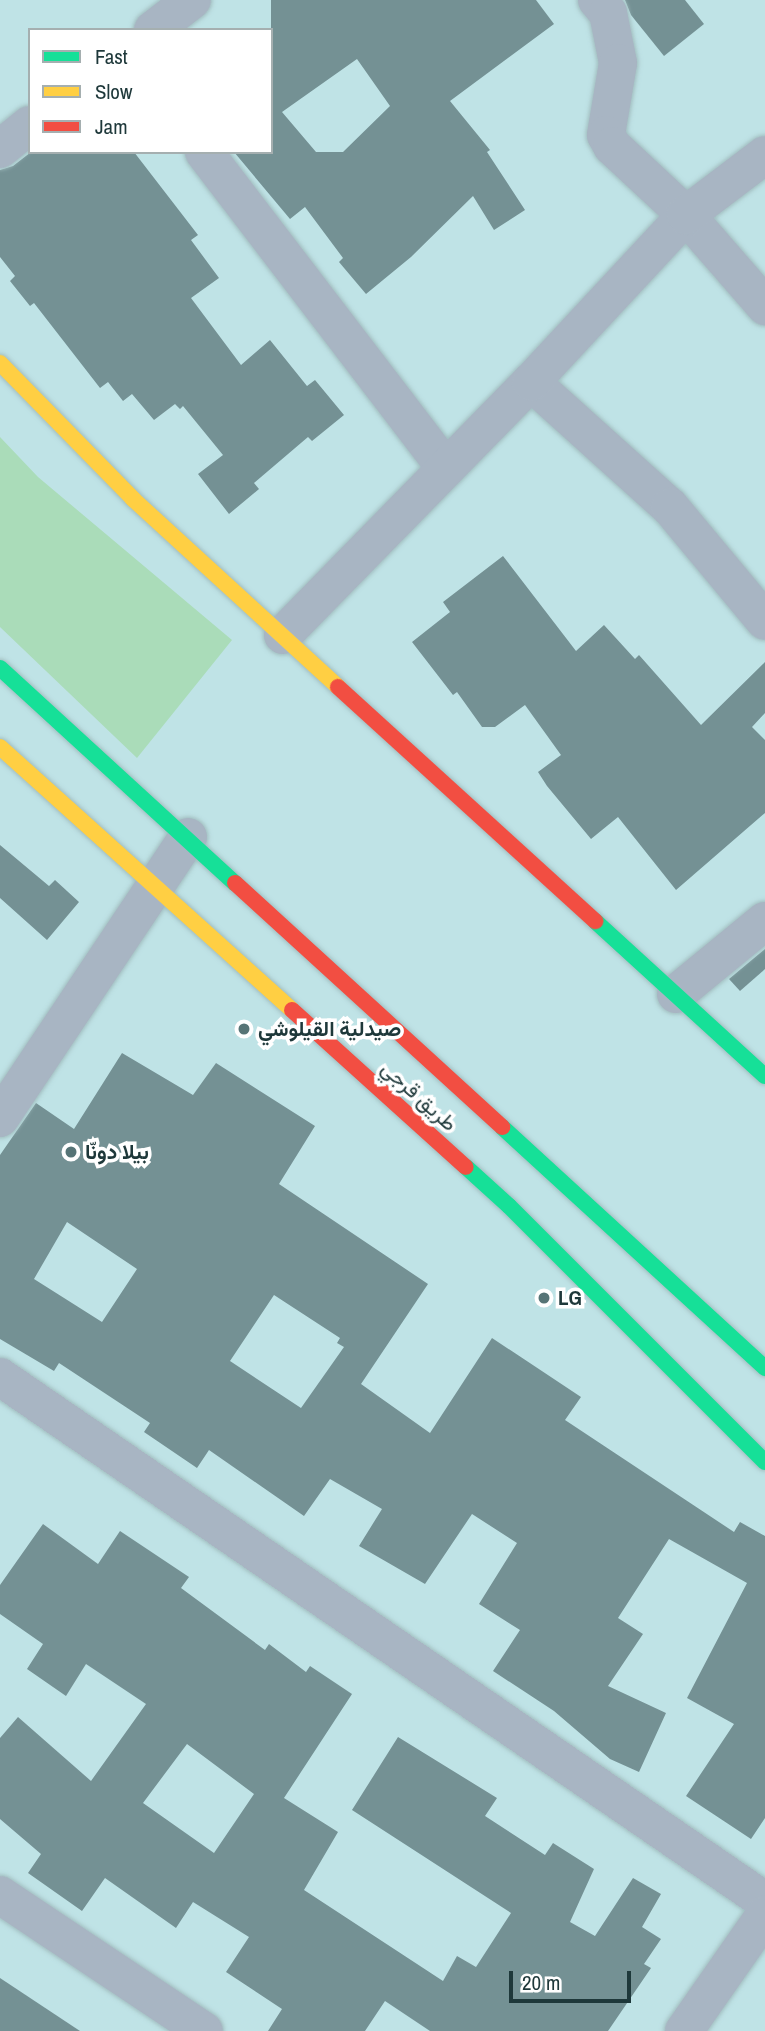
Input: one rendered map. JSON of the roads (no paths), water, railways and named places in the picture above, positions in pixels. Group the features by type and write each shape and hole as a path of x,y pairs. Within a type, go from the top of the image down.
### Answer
{"main road":[{"path":"0,363 133,499 765,1076"},
{"name":"طريق قرجي","path":"0,668 188,837 765,1368"},
{"name":"طريق قرجي","path":"0,747 509,1206 765,1462"}],"street":[{"path":"156,28 192,0"},
{"path":"597,0 608,13 618,63 606,135 612,146 686,215 765,306"},
{"path":"0,149 28,127"},
{"path":"206,154 446,468"},
{"path":"284,635 531,382 686,215 765,155"},
{"path":"531,382 670,507 765,621"},
{"path":"0,1118 188,837"},
{"path":"676,994 765,921"},
{"path":"0,1377 765,1901"},
{"path":"0,1895 204,2031"},
{"path":"684,2031 765,1915"}],"place":[{"name":"صيدلية القيلوشي","path":"244,1029"},
{"name":"بيلا دونّا","path":"71,1152"},
{"name":"LG","path":"544,1298"}]}
